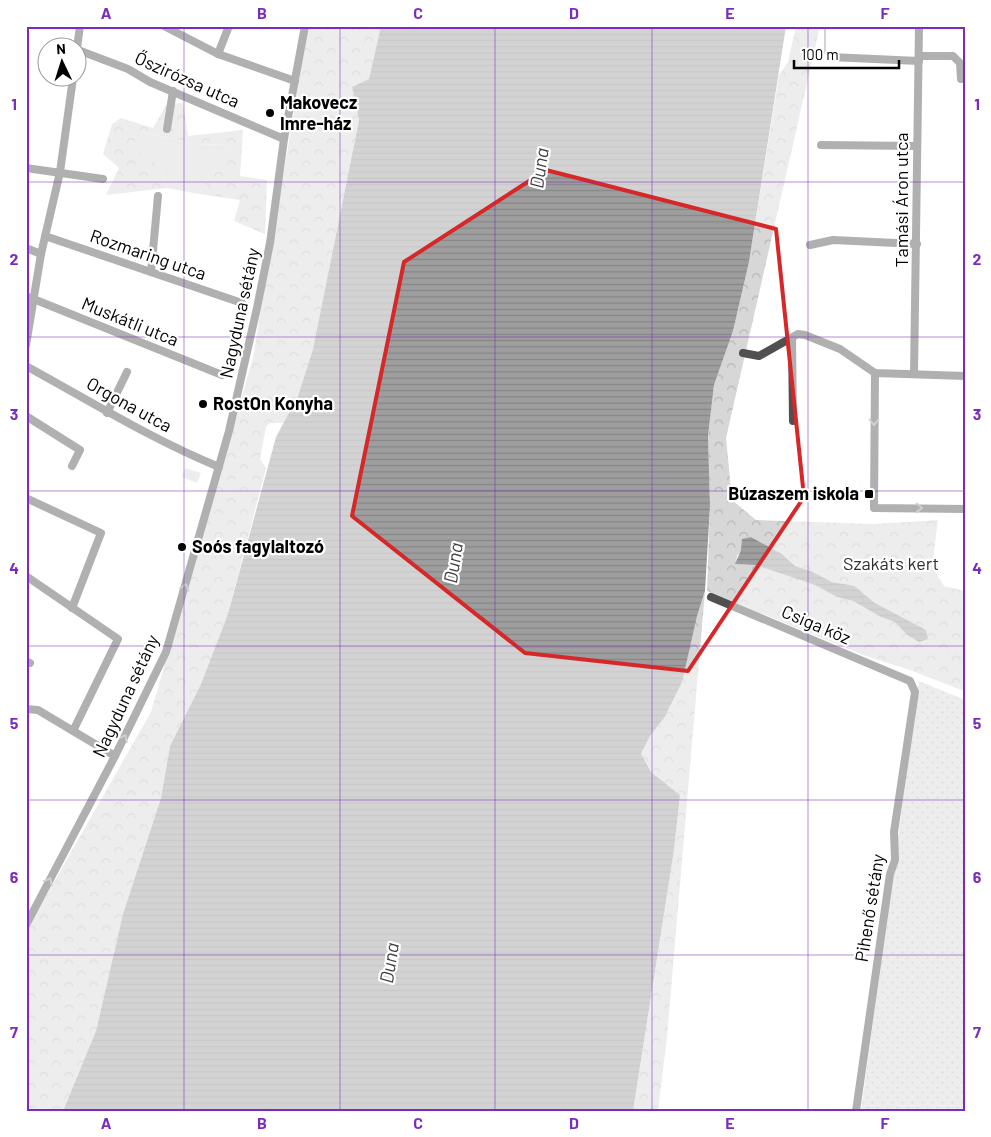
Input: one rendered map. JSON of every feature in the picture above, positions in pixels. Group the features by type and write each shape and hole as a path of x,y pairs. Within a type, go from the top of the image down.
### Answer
{"street":[{"path":"164,26 218,54 295,81"},
{"path":"218,54 229,26"},
{"name":"Nagyduna sétány","path":"26,924 115,756 166,652 219,466 259,299 270,243 284,139 306,26"},
{"name":"Tamási Áron utca","path":"914,374 919,26"},
{"name":"Őszirózsa utca","path":"88,53 128,69 150,82 284,139"},
{"path":"830,57 919,58 953,56 960,63 961,79"},
{"path":"26,345 30,298 60,172 71,88"},
{"path":"167,129 173,91"},
{"path":"821,146 917,146"},
{"path":"26,168 103,179"},
{"path":"151,272 158,196"},
{"name":"Rozmaring utca","path":"45,236 242,303"},
{"path":"810,245 833,240 917,244"},
{"path":"26,248 41,254"},
{"name":"Muskátli utca","path":"30,298 222,375"},
{"path":"743,353 759,356 798,334 840,349 875,373 965,376"},
{"path":"792,338 793,421"},
{"name":"Orgona utca","path":"26,366 107,413 188,454 219,466"},
{"path":"107,413 127,372"},
{"path":"875,373 874,508 965,509"},
{"path":"26,416 80,450 72,466"},
{"path":"26,498 101,533 72,608"},
{"path":"26,576 118,639 73,731"},
{"name":"Csiga köz","path":"711,597 910,681"},
{"name":"Pihenő sétány","path":"856,1111 890,874 895,860 894,832 915,692 910,681"},
{"path":"26,709 38,710 115,756"}],"highlighted area":[{"path":"546,170 776,229 804,497 688,671 525,653 352,516 404,262"}],"green space":[{"path":"308,26 381,26 369,79 352,87 359,119 313,349 298,396 284,423 270,423 266,427 260,459 266,468 228,614 201,684 170,746 161,798 123,914 96,1031 63,1111 26,1111 26,931 151,712 253,358"},
{"name":"Szakáts kert","path":"796,26 820,26 726,438 732,500 756,520 874,524 938,520 932,567 944,586 965,591 964,691 910,670 863,655 707,591 710,506 708,436 714,385 733,331 749,262 779,75 788,62","holes":["751,537 782,554 795,566 811,571 832,582 854,587 875,603 907,620 906,634 895,622 881,617 853,601 837,597 815,585 755,565 736,564 737,556"]},
{"path":"183,103 188,136 243,130 240,176 267,180 265,234 234,221 240,200 199,194 231,145 194,144 140,131 133,147 159,165 167,188 106,195 119,168 103,154 112,124 121,118 153,128 167,104"},
{"path":"139,131 194,144 231,145 199,194 167,188 159,165 133,147"},
{"path":"185,468 201,473 197,483 182,477"},
{"path":"705,591 667,1037 658,1111 633,1111 674,850 680,795 651,772 641,755 650,736 664,718"},
{"path":"919,681 965,700 965,1111 861,1111"}],"water":[{"name":"Duna","path":"381,26 786,26 749,262 733,331 714,385 708,436 710,506 705,591 697,616 682,682 664,718 650,736 641,754 651,772 680,795 674,850 633,1111 63,1111 96,1031 123,914 161,798 170,746 201,684 228,614 276,437 298,396 313,349 359,120 352,87 369,79"},
{"path":"751,537 782,554 795,566 811,571 832,582 854,586 875,603 926,630 928,639 919,642 906,634 895,622 881,617 853,601 837,597 815,585 755,565 735,564 741,550 742,539"}],"waterway":[{"path":"825,26 825,53"}],"place":[{"name":"Makovecz Imre-ház","path":"270,113"},
{"name":"RostOn Konyha","path":"203,404"},
{"name":"Búzaszem iskola","path":"869,494"},
{"name":"Soós fagylaltozó","path":"182,547"}]}
